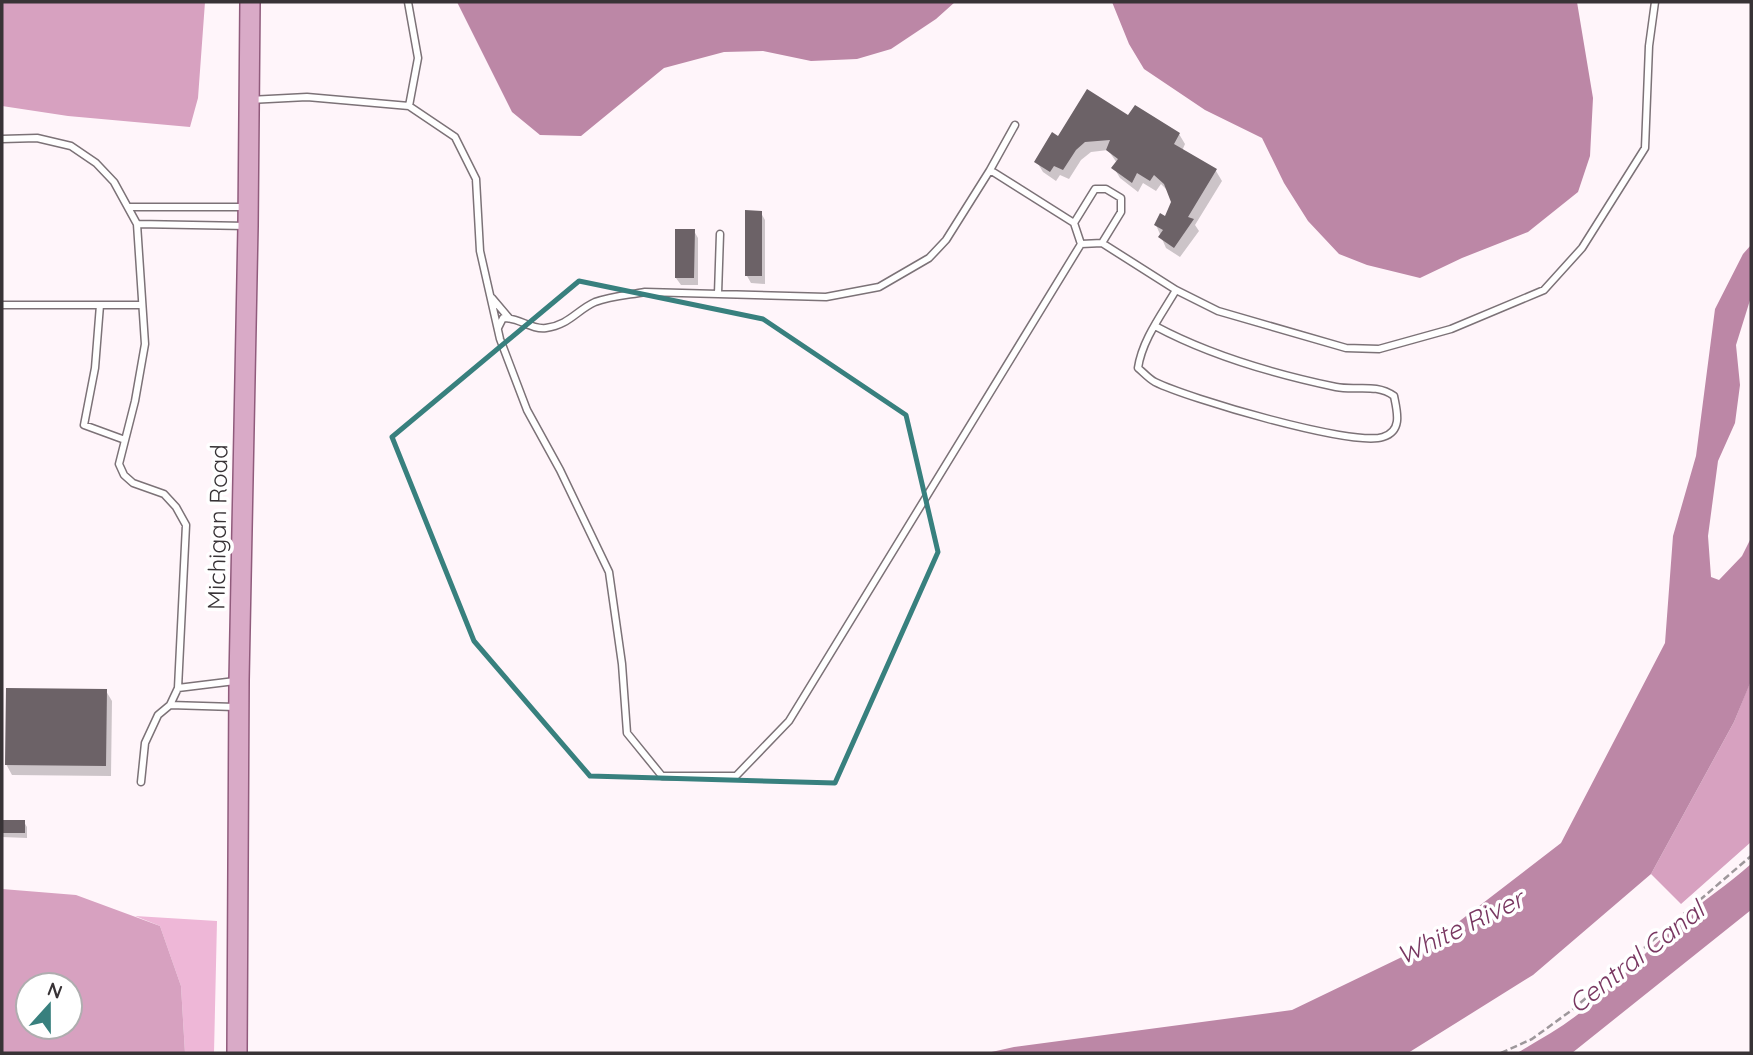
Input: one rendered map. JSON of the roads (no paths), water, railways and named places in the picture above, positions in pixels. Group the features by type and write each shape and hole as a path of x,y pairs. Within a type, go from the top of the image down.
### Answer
{"main road":[{"name":"Michigan Road","path":"237,1053 239,681 250,2"}],"lane":[{"path":"408,2 418,58 409,106"},
{"path":"1081,244 1102,243 1176,290 1218,312 1346,348 1379,349 1451,328 1544,290 1582,248 1645,148 1649,46 1655,2"},
{"path":"249,100 307,97 409,106 455,137 476,179 480,251 498,330 527,410 560,470 609,572 622,664 627,733 662,776 736,776 789,721 1081,244 1074,223 990,170"},
{"path":"498,330 503,318 544,329 562,324 594,303 645,292 826,297 879,287 929,258 946,240 1015,125"},
{"path":"2,139 37,138 71,146 96,163 114,182 137,224 145,344 135,401 119,464 124,475 133,484 164,494 176,507 186,525 178,688 170,705 158,715 145,743 141,782"},
{"path":"1074,223 1095,189 1106,189 1121,198 1121,212 1102,243"},
{"path":"128,207 248,216"},
{"path":"137,224 248,216"},
{"path":"718,294 720,234"},
{"path":"1155,326 1190,345 1284,374 1340,387 1383,388 1394,396 1399,416 1395,429 1384,437 1340,436 1242,411 1153,381 1138,368 1140,355 1155,326 1176,290"},
{"path":"490,295 509,318"},
{"path":"2,305 142,305"},
{"path":"100,305 95,368 84,425 125,440"},
{"path":"178,688 239,681"},
{"path":"170,705 239,707"}],"water":[{"path":"457,2 955,2 936,19 891,49 857,59 811,61 763,51 724,52 664,68 581,136 540,135 512,112"},
{"path":"1112,2 1577,2 1593,98 1590,156 1578,192 1528,232 1420,278 1367,265 1339,254 1308,221 1284,183 1262,138 1205,110 1144,69 1129,44"},
{"name":"White River","path":"1751,245 1751,297 1736,345 1740,385 1735,423 1718,461 1708,536 1711,577 1719,580 1742,556 1751,538 1751,681 1734,722 1651,874 1533,975 1408,1053 987,1053 1014,1047 1292,1010 1431,943 1561,843 1665,643 1673,536 1696,456 1715,309 1743,254"},
{"path":"1751,864 1751,910 1572,1053 1517,1053 1581,1012 1689,913"}],"water label":[{"name":"Central Canal","path":"1636,957"}]}
